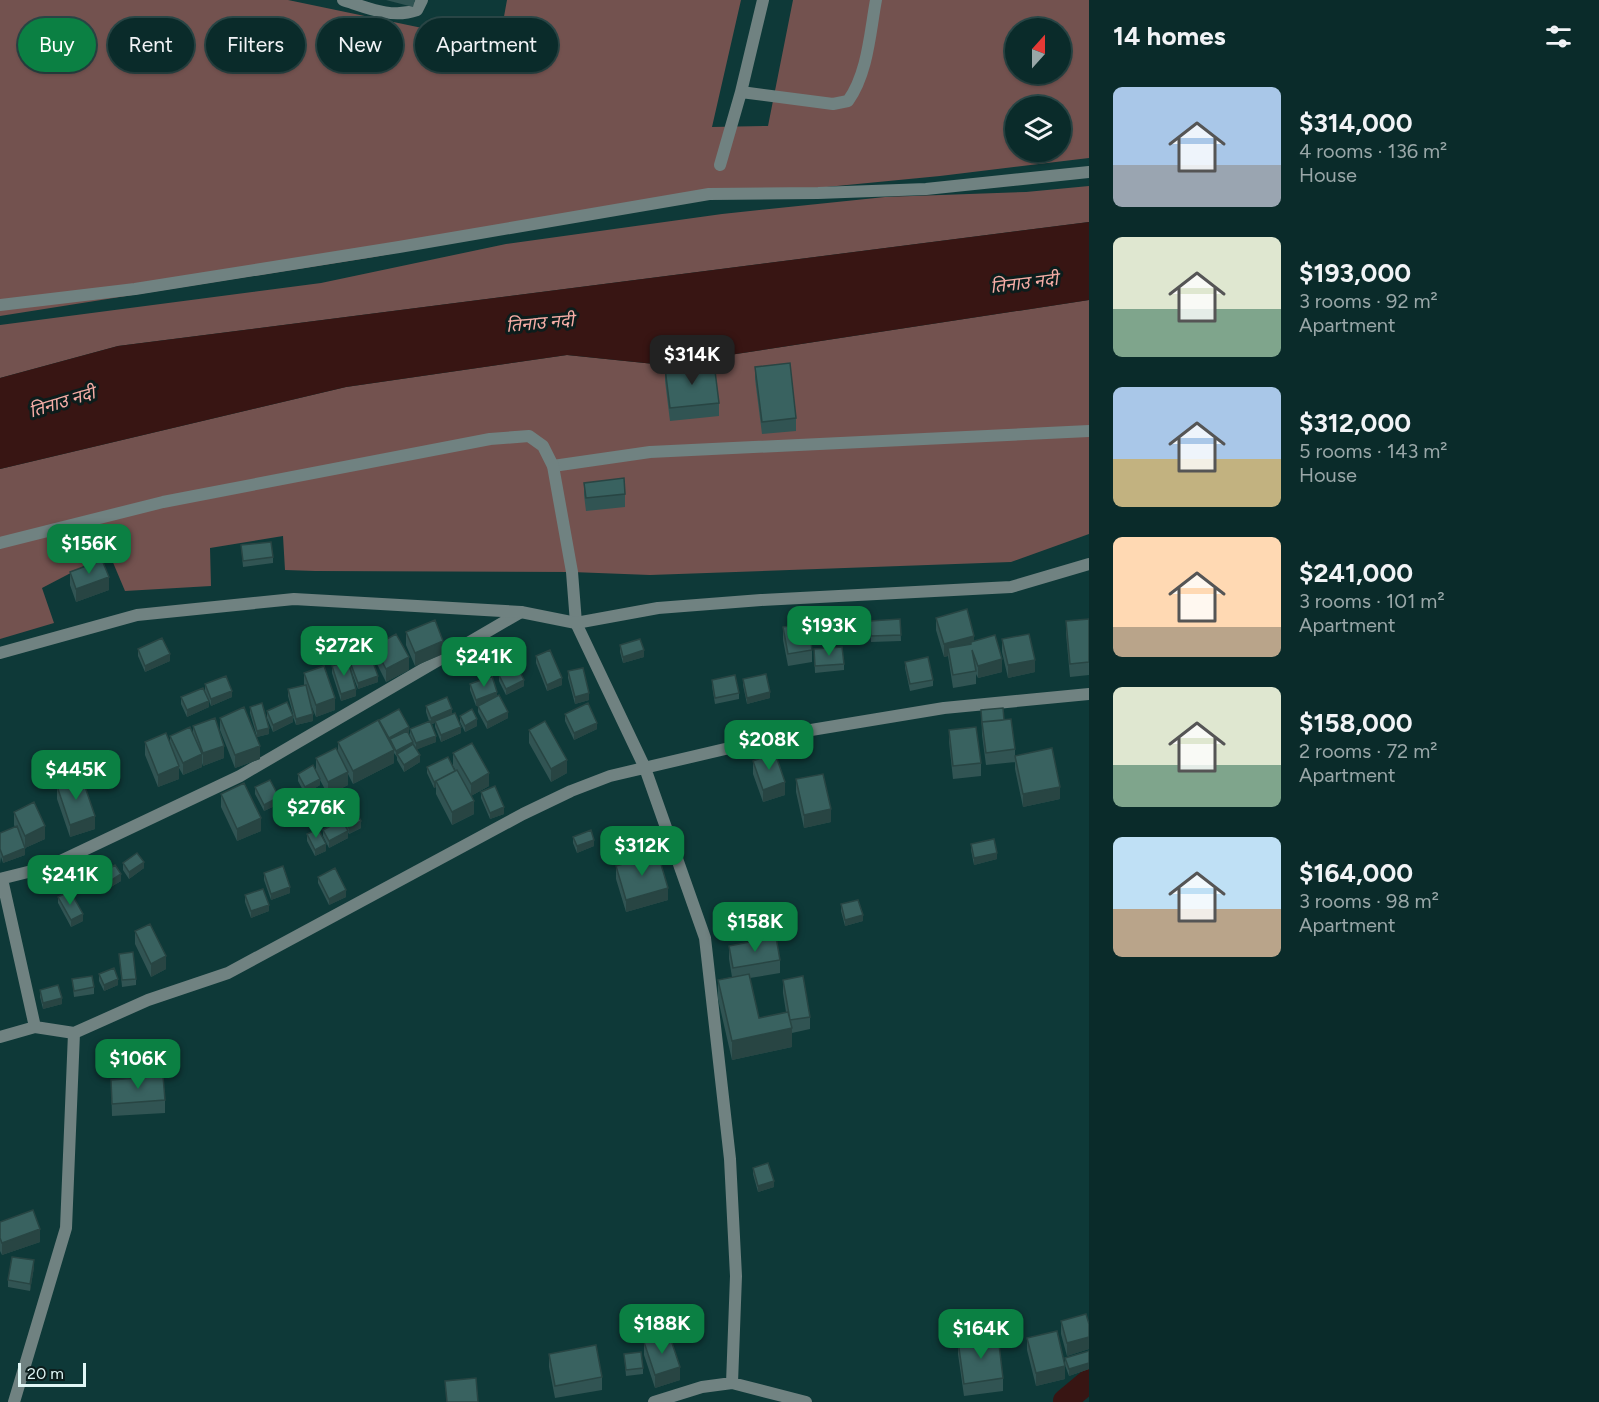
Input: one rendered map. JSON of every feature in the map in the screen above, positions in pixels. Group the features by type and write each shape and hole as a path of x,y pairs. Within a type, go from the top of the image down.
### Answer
{"street":[{"path":"343,0 379,11 404,15 417,10 422,0"},
{"path":"720,165 741,92 763,0"},
{"path":"741,92 833,104 848,101 854,92 864,64 876,0"},
{"path":"0,305 135,289 709,194 926,189 1089,172"},
{"path":"553,466 650,452 1089,431"},
{"path":"0,543 163,502 490,439 529,436 543,446 553,466 572,572 576,622 645,768 705,938 730,1159 736,1276 732,1383"},
{"path":"0,653 138,615 294,599 521,612 576,622 658,608 760,600 1011,587 1089,564"},
{"path":"35,1027 1,879 48,867 240,776 521,612"},
{"path":"0,1037 35,1027 74,1033 148,1000 228,973 523,814 571,791 610,776 816,729 944,708 1089,694"},
{"path":"14,1402 66,1228 74,1033"},
{"path":"654,1402 702,1387 732,1383 806,1402"}],"shaded area":[{"path":"0,0 288,0 374,18 317,18 317,72 403,72 403,24 415,26 415,72 558,72 558,18 504,18 507,0 741,0 712,127 768,126 793,0 1089,0 1089,158 1071,160 1071,96 1005,96 1005,162 1056,162 940,176 670,202 374,257 0,316"},
{"path":"1089,186 1089,222 118,346 0,378 0,325 321,283 506,244 722,214 885,197 1026,192"},
{"path":"1089,300 1089,534 1011,562 650,575 572,572 285,570 283,536 210,548 211,586 125,591 109,553 42,588 54,623 0,639 0,469 346,387 567,355 664,365"}],"water":[{"name":"तिनाउ नदी","path":"1089,222 1089,300 664,365 567,355 346,387 0,469 0,378 118,346"}],"building":[{"path":"714,363 719,403 670,408 665,368"},
{"path":"790,363 796,418 762,422 755,367"},
{"path":"624,478 625,494 586,498 584,483"},
{"path":"271,542 273,557 243,561 241,545"},
{"path":"102,560 109,577 76,589 70,572"},
{"path":"967,609 974,636 944,644 936,618"},
{"path":"900,619 901,635 871,636 870,621"},
{"path":"1089,619 1089,662 1070,664 1066,621"},
{"path":"435,620 443,641 415,653 406,632"},
{"path":"808,623 812,650 788,654 783,627"},
{"path":"396,634 409,657 386,669 374,646"},
{"path":"1029,634 1035,660 1008,665 1002,639"},
{"path":"995,635 1002,659 978,666 972,650 976,671 953,675 948,648 971,644 971,642"},
{"path":"162,638 170,654 145,666 138,649"},
{"path":"640,639 644,650 623,657 620,645"},
{"path":"842,647 844,664 815,666 814,649"},
{"path":"550,650 562,678 547,685 536,656"},
{"path":"370,654 378,676 358,683 350,662"},
{"path":"928,657 933,680 910,684 905,662"},
{"path":"348,661 356,689 341,694 332,666"},
{"path":"324,666 335,698 316,705 304,673"},
{"path":"517,666 524,680 506,689 499,675"},
{"path":"583,668 589,693 575,697 568,671"},
{"path":"766,674 770,692 747,698 743,679"},
{"path":"735,675 739,693 715,698 712,680"},
{"path":"226,676 232,691 211,699 205,684"},
{"path":"492,676 497,692 476,700 470,684"},
{"path":"306,685 313,714 296,719 288,689"},
{"path":"203,688 209,701 187,710 181,697"},
{"path":"499,695 508,712 487,722 478,706"},
{"path":"447,697 452,709 431,718 426,706"},
{"path":"287,702 293,716 273,725 267,711"},
{"path":"262,703 269,728 257,731 250,707"},
{"path":"588,703 597,723 574,733 565,714"},
{"path":"244,707 260,746 235,755 220,718"},
{"path":"1003,708 1004,720 982,722 982,724 981,710"},
{"path":"399,709 409,727 389,738 379,720"},
{"path":"472,709 477,719 465,726 460,716"},
{"path":"455,713 461,727 441,735 435,721"},
{"path":"215,718 224,746 203,753 193,726"},
{"path":"1011,719 1015,749 986,753 982,722"},
{"path":"378,720 394,750 353,771 338,742"},
{"path":"430,721 436,736 416,743 410,729"},
{"path":"545,721 567,760 551,769 529,730"},
{"path":"190,727 202,754 183,763 170,736"},
{"path":"976,727 981,763 953,766 949,730"},
{"path":"407,731 413,742 396,751 390,739"},
{"path":"166,733 179,766 158,775 145,742"},
{"path":"472,743 489,773 471,784 453,753"},
{"path":"413,744 420,755 404,765 397,754"},
{"path":"336,748 348,772 328,782 316,758"},
{"path":"1052,748 1060,787 1023,794 1015,756"},
{"path":"775,753 785,782 763,790 753,761"},
{"path":"448,757 455,771 434,782 427,767"},
{"path":"313,765 320,779 305,787 298,774"},
{"path":"457,770 474,801 452,812 436,781"},
{"path":"823,774 831,809 804,815 796,779"},
{"path":"82,778 95,816 70,825 57,786"},
{"path":"270,780 279,797 264,805 255,787"},
{"path":"244,783 261,818 237,829 221,794"},
{"path":"495,786 504,807 490,813 481,792"},
{"path":"34,802 45,826 25,836 14,812"},
{"path":"354,809 361,821 349,828 342,816"},
{"path":"342,820 348,831 329,841 323,830"},
{"path":"17,826 25,848 3,857 0,849 0,833"},
{"path":"318,829 326,844 315,850 307,834"},
{"path":"591,830 594,840 577,846 573,837"},
{"path":"994,839 997,853 974,858 971,844"},
{"path":"137,853 144,862 129,872 123,863"},
{"path":"658,854 668,888 626,900 616,866"},
{"path":"115,865 121,874 104,885 98,876"},
{"path":"283,866 290,887 271,894 264,873"},
{"path":"335,868 346,890 329,899 318,877"},
{"path":"263,889 269,905 251,911 245,895"},
{"path":"70,891 83,914 71,920 58,897"},
{"path":"858,900 863,915 845,920 841,904"},
{"path":"773,912 774,918 759,922 757,916"},
{"path":"150,924 166,956 151,964 135,931"},
{"path":"776,937 780,960 733,968 729,946"},
{"path":"133,952 136,979 122,980 119,954"},
{"path":"114,968 118,979 104,985 99,974"},
{"path":"749,974 759,1018 788,1012 792,1028 732,1041 718,980"},
{"path":"92,976 94,987 74,991 72,979"},
{"path":"803,976 810,1017 790,1020 783,980"},
{"path":"58,985 62,998 43,1003 40,990"},
{"path":"163,1076 165,1100 112,1104 111,1080"},
{"path":"768,1163 774,1181 758,1186 753,1168"},
{"path":"33,1210 40,1229 2,1243 0,1222"},
{"path":"12,1257 34,1260 30,1284 8,1280"},
{"path":"1086,1314 1089,1337 1067,1343 1061,1321"},
{"path":"1057,1331 1065,1366 1036,1373 1027,1338"},
{"path":"669,1334 680,1367 655,1375 644,1342"},
{"path":"998,1336 1003,1378 964,1384 958,1341"},
{"path":"596,1345 602,1377 555,1386 549,1354"},
{"path":"1089,1351 1089,1363 1069,1369 1065,1358"},
{"path":"641,1352 643,1368 626,1370 624,1354"},
{"path":"476,1378 478,1402 447,1402 445,1381"}],"waterway":[{"path":"1065,1401 1089,1381"}]}
